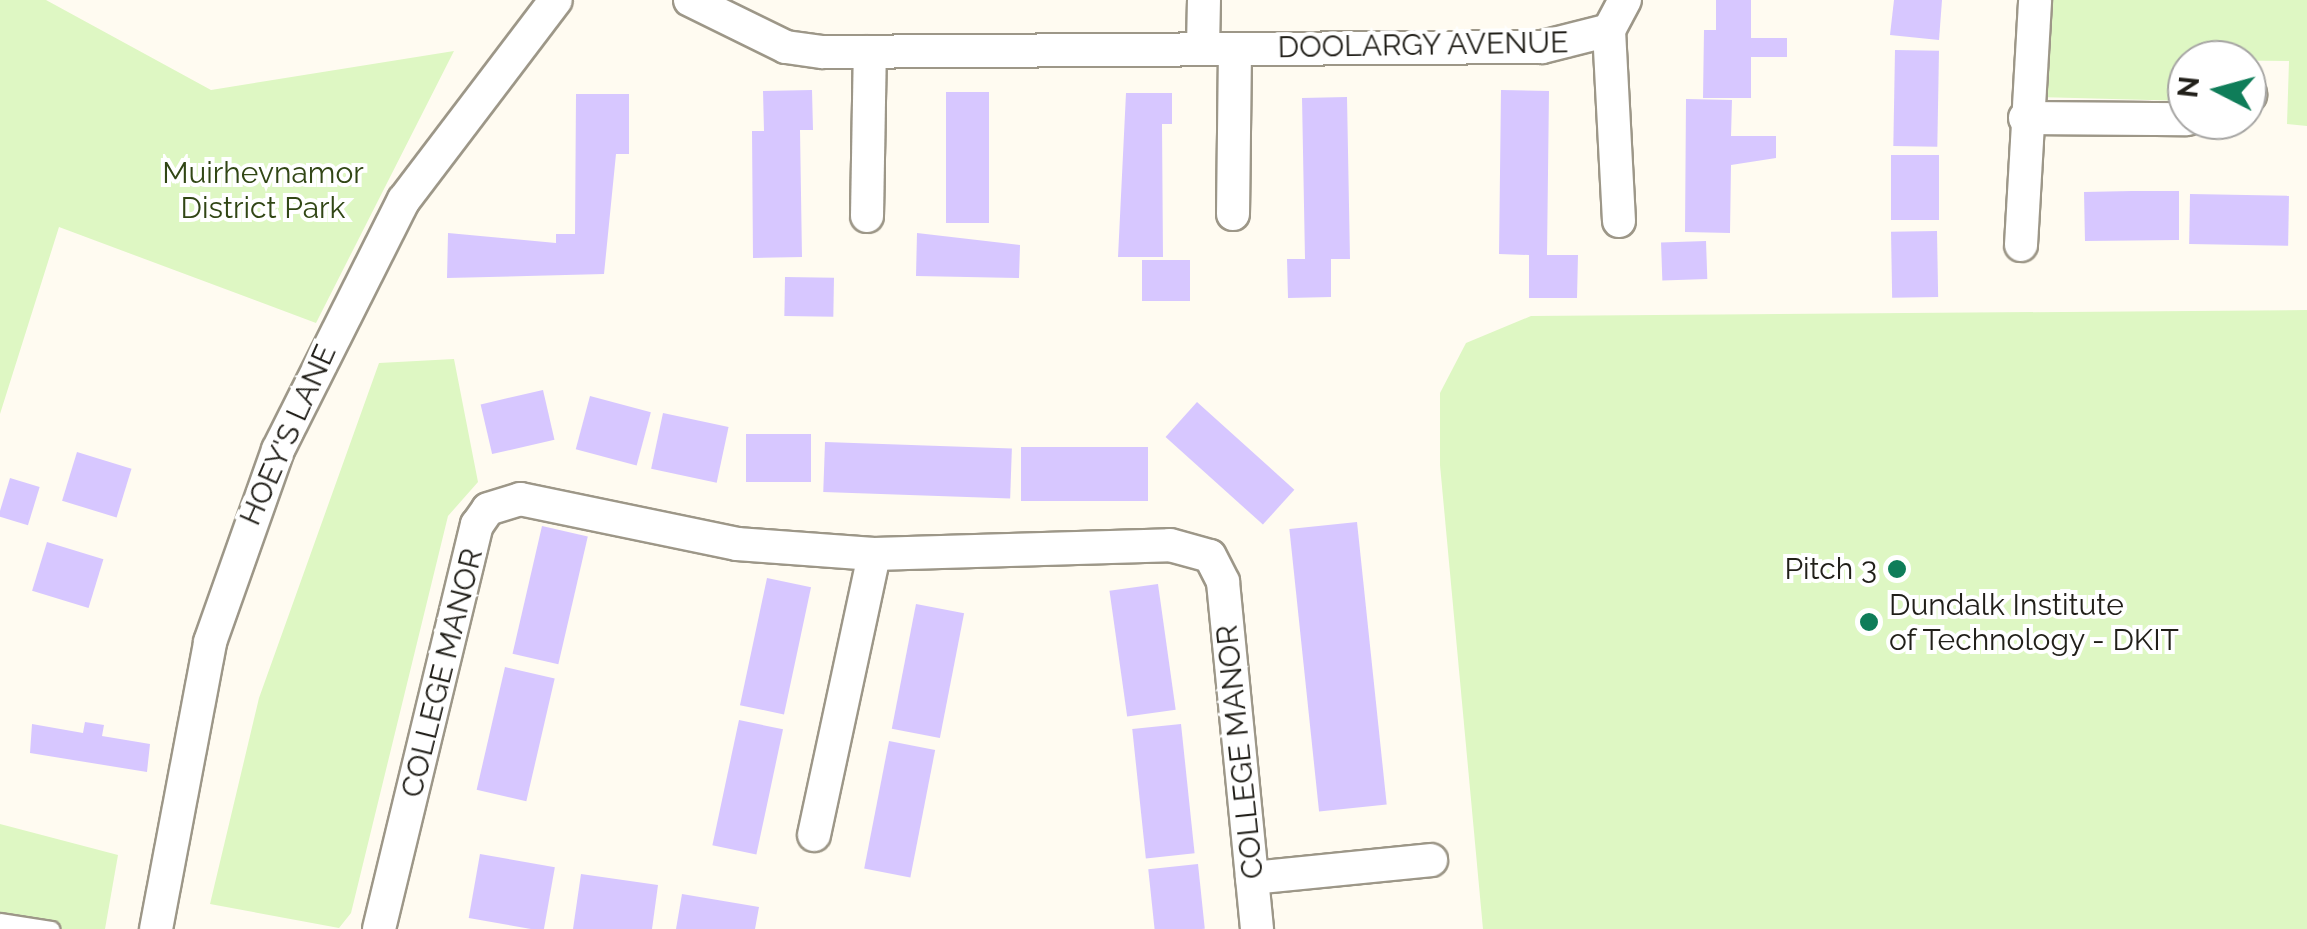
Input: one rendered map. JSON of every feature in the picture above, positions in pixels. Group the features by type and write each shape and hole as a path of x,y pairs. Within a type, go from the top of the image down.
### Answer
{"street":[{"name":"HOEY'S LANE","path":"156,929 210,642 278,450 404,200 556,0"},
{"name":"DOOLARGY AVENUE","path":"690,0 786,46 870,52 1542,47 1609,30"},
{"name":"DOOLARGY AVENUE","path":"1204,0 1219,48 1233,214"},
{"name":"DOOLARGY AVENUE","path":"1619,220 1609,30 1625,0"},
{"path":"2021,245 2025,118 2035,0"},
{"path":"867,216 870,52"},
{"path":"2025,118 2167,119"},
{"name":"COLLEGE MANOR","path":"378,929 488,509 558,502 736,544 874,554 1170,545 1210,556 1223,582 1257,929"},
{"path":"814,835 874,554"},
{"path":"1252,878 1431,860"}],"lane":[{"path":"0,921 51,929"}],"green space":[{"name":"Muirhevnamor District Park","path":"0,0 46,0 211,90 454,51 316,323 59,227 0,414"},
{"path":"2044,0 2307,0 2307,126 2287,124 2289,61 2267,61 2267,40 2167,40 2167,100 2038,97"},
{"name":"Dundalk Institute of Technology - DKIT","path":"2307,310 2307,929 1483,929 1440,465 1440,393 1466,343 1531,316"},
{"path":"454,359 478,482 448,516 351,913 339,928 210,904 259,698 379,363"},
{"path":"0,824 118,855 105,929 0,929"}],"building":[{"path":"1716,0 1751,0 1751,38 1787,38 1787,57 1751,57 1751,98 1703,98 1704,30 1716,30"},
{"path":"1894,0 1942,0 1939,40 1890,35"},
{"path":"1895,50 1939,51 1937,147 1893,146"},
{"path":"812,90 813,130 800,130 802,257 753,258 752,131 764,131 763,91"},
{"path":"1501,90 1549,91 1547,255 1578,255 1577,298 1529,298 1529,255 1499,254"},
{"path":"946,92 989,92 989,223 946,223"},
{"path":"1126,93 1172,93 1172,124 1162,124 1163,257 1118,257"},
{"path":"576,94 629,94 629,154 616,154 604,274 447,278 448,233 556,243 556,234 575,234"},
{"path":"1347,97 1350,259 1331,259 1331,297 1288,298 1287,259 1305,259 1302,98"},
{"path":"1686,99 1732,100 1731,136 1776,136 1776,158 1731,165 1730,233 1685,232"},
{"path":"1891,155 1939,155 1939,220 1891,220"},
{"path":"2179,191 2179,240 2085,241 2084,192"},
{"path":"2190,194 2289,196 2288,246 2189,244"},
{"path":"1937,231 1938,297 1892,298 1891,232"},
{"path":"917,233 1020,245 1019,278 916,276"},
{"path":"1706,241 1707,279 1662,281 1661,243"},
{"path":"1142,260 1190,260 1190,301 1142,301"},
{"path":"785,277 834,278 833,317 784,316"},
{"path":"543,390 554,440 492,454 481,404"},
{"path":"590,396 651,412 637,465 576,449"},
{"path":"1197,402 1294,490 1263,525 1166,437"},
{"path":"663,413 729,427 717,483 651,469"},
{"path":"746,434 811,434 811,482 746,482"},
{"path":"825,442 1012,449 1010,498 823,492"},
{"path":"1021,447 1148,447 1148,501 1021,501"},
{"path":"77,452 132,469 117,517 62,501"},
{"path":"10,478 40,487 28,525 0,517"},
{"path":"1357,522 1387,804 1319,812 1289,529"},
{"path":"542,526 588,537 558,664 513,654"},
{"path":"47,542 103,559 89,608 32,591"},
{"path":"767,578 811,587 784,715 740,705"},
{"path":"1158,584 1176,710 1127,717 1109,591"},
{"path":"916,604 964,613 940,738 892,729"},
{"path":"505,667 555,678 526,801 477,790"},
{"path":"739,720 783,729 756,855 712,845"},
{"path":"85,722 104,725 102,736 150,744 147,772 30,753 32,724 83,733"},
{"path":"1181,724 1195,853 1146,858 1132,729"},
{"path":"889,741 935,750 910,878 864,869"},
{"path":"480,854 555,867 544,929 469,918"},
{"path":"1198,864 1205,929 1155,929 1148,869"},
{"path":"581,874 658,885 652,929 573,929"},
{"path":"682,894 759,907 755,929 676,929"}],"place":[{"name":"Pitch 3","path":"1897,569"},
{"name":"Dundalk Institute of Technology - DKIT","path":"1869,622"}]}
